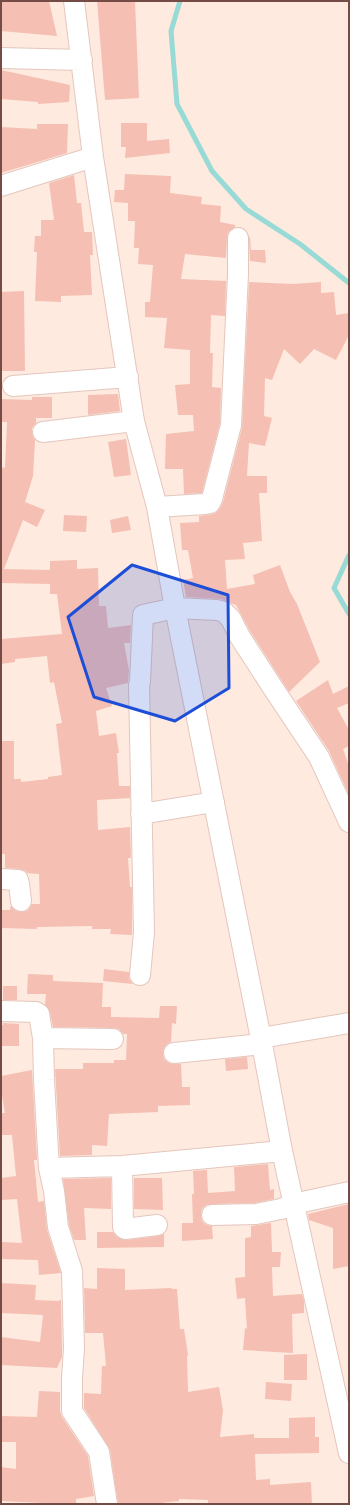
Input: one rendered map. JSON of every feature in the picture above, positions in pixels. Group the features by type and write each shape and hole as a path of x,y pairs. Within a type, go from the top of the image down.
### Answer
{"street":[{"path":"74,1 93,158 134,420 157,507 175,608 262,1041 282,1151 349,1453"},
{"path":"1,58 82,60"},
{"path":"1,186 93,158"},
{"path":"157,507 205,504 210,503 212,499 231,424 238,274 238,238"},
{"path":"13,386 128,377"},
{"path":"43,432 134,420"},
{"path":"140,975 144,932 139,685 143,615 175,608 217,610 224,612 231,619 240,637 268,681 319,757 349,822"},
{"path":"141,814 214,802"},
{"path":"1,879 18,880 21,901"},
{"path":"1,1011 38,1012 43,1038 49,1168 54,1191 58,1227 72,1271 74,1348 72,1411 99,1452 107,1504"},
{"path":"174,1052 262,1041 349,1023"},
{"path":"43,1038 113,1039"},
{"path":"49,1168 122,1166 282,1151"},
{"path":"122,1166 123,1227 125,1229 157,1224"},
{"path":"212,1215 256,1214 281,1209 293,1204 349,1192"}],"highlighted area":[{"path":"132,565 228,595 229,688 175,721 94,697 68,617"}],"building":[{"path":"1,1 49,1 57,36 1,31"},
{"path":"97,1 135,1 139,98 105,100"},
{"path":"1,70 70,85 69,102 38,104 38,102 1,99"},
{"path":"121,123 147,123 147,141 169,139 170,153 125,158 126,147 121,147"},
{"path":"37,124 68,124 67,153 1,173 1,127 37,129"},
{"path":"125,174 171,176 170,193 202,197 201,204 221,206 220,222 235,225 235,227 228,232 226,258 185,254 181,279 226,281 225,316 211,315 210,353 213,353 212,387 221,388 220,423 202,493 184,494 183,469 165,469 166,434 194,431 193,415 178,415 175,385 190,384 190,350 164,348 167,318 145,317 145,302 150,302 153,265 138,264 139,248 134,248 135,221 128,221 128,203 114,202 115,190 124,190"},
{"path":"74,175 77,203 81,203 84,232 92,232 93,255 90,255 92,295 61,296 61,302 35,301 37,252 34,252 35,236 41,236 41,220 54,220 49,183"},
{"path":"249,237 251,250 265,250 266,263 250,261"},
{"path":"249,282 292,284 321,282 321,293 334,292 336,315 349,313 349,335 336,360 314,349 300,364 284,349 272,380 265,378 264,416 272,418 265,446 249,443 247,476 267,476 267,493 259,493 262,541 243,543 245,559 225,560 227,589 255,584 253,575 280,565 320,662 289,692 250,631 236,605 220,599 186,597 183,580 193,578 188,550 182,550 180,523 199,522 199,516 213,514 220,508 223,502 242,428"},
{"path":"24,291 25,371 1,371 1,292"},
{"path":"118,394 120,411 88,415 88,395"},
{"path":"32,397 52,397 52,418 36,418 36,423 32,428 32,434 35,440 33,476 25,502 45,510 37,527 23,520 4,569 50,570 50,561 77,560 77,569 98,568 99,606 106,606 108,628 131,625 130,643 124,643 129,670 128,683 106,688 112,706 96,711 99,736 116,733 119,753 117,753 119,786 130,786 130,798 97,800 98,830 130,827 131,858 128,858 130,887 132,887 132,935 110,934 111,929 92,929 92,926 37,927 37,929 1,928 1,910 10,910 11,905 16,911 23,912 28,910 32,904 40,904 39,874 27,873 19,869 5,868 5,854 1,854 1,741 14,741 14,779 21,779 21,782 48,779 48,777 62,775 56,724 62,723 54,682 50,683 47,656 15,659 15,662 1,664 1,639 62,634 57,594 50,594 50,584 1,583 1,467 5,468 7,422 1,422 1,399 32,400"},
{"path":"126,439 131,475 114,477 108,442"},
{"path":"64,515 87,516 86,532 63,531"},
{"path":"128,516 131,530 112,533 110,520"},
{"path":"328,680 333,694 349,686 349,703 337,708 349,730 349,746 343,749 349,766 349,795 329,751 296,701"},
{"path":"104,969 129,972 129,979 133,984 103,981"},
{"path":"28,974 53,975 53,981 103,983 102,1007 111,1007 111,1017 159,1018 160,1006 177,1006 176,1024 172,1023 171,1042 164,1048 163,1055 164,1059 169,1063 181,1064 182,1087 190,1087 190,1105 158,1106 158,1112 109,1114 107,1146 92,1145 92,1155 60,1156 55,1069 83,1069 83,1063 114,1063 114,1060 126,1060 127,1034 123,1034 119,1029 113,1028 53,1027 50,1012 45,1005 46,994 27,994"},
{"path":"3,986 17,986 17,1000 3,1000"},
{"path":"3,1023 19,1024 19,1046 1,1046 1,1025 3,1025"},
{"path":"247,1057 248,1069 226,1071 225,1059"},
{"path":"32,1070 37,1160 34,1160 38,1202 44,1201 47,1230 61,1273 39,1275 38,1260 1,1259 1,1242 22,1243 17,1199 1,1200 1,1178 16,1176 12,1135 1,1135 1,1113 5,1113 1,1090 1,1076"},
{"path":"268,1164 270,1190 274,1189 274,1199 255,1203 206,1205 202,1209 202,1221 206,1225 212,1226 213,1239 182,1241 182,1223 193,1223 193,1171 207,1170 208,1193 235,1191 234,1167"},
{"path":"111,1178 111,1209 84,1208 86,1240 74,1240 69,1225 63,1179"},
{"path":"134,1178 162,1178 163,1210 134,1209"},
{"path":"349,1204 349,1266 333,1269 333,1228 309,1220 308,1214"},
{"path":"271,1223 272,1252 281,1252 280,1267 272,1267 273,1296 302,1294 304,1301 304,1313 292,1314 293,1353 243,1350 245,1328 247,1329 245,1298 237,1299 235,1278 245,1277 245,1238 251,1237 251,1226"},
{"path":"97,1232 113,1232 117,1237 126,1240 164,1234 164,1247 97,1248"},
{"path":"97,1268 125,1269 125,1290 177,1289 180,1329 184,1329 188,1355 188,1392 219,1387 223,1410 220,1437 254,1434 254,1438 289,1438 289,1418 315,1417 315,1437 319,1437 319,1453 255,1454 256,1480 270,1479 270,1485 311,1482 312,1504 208,1504 208,1500 179,1499 179,1501 152,1504 118,1504 110,1450 84,1408 84,1393 101,1394 102,1366 106,1366 103,1333 85,1333 84,1288 97,1289"},
{"path":"1,1283 36,1285 35,1300 61,1300 62,1357 57,1368 1,1365 1,1337 40,1342 43,1315 1,1313"},
{"path":"307,1354 307,1380 284,1380 284,1355"},
{"path":"266,1382 292,1384 291,1401 265,1399"},
{"path":"39,1391 60,1392 60,1411 62,1417 88,1456 94,1496 76,1499 76,1504 44,1504 1,1501 1,1467 16,1469 16,1442 1,1442 1,1416 37,1417"}],"waterway":[{"path":"180,1 171,31 177,104 212,171 246,209 300,244 349,283"},
{"path":"349,555 334,588 349,614"}]}
